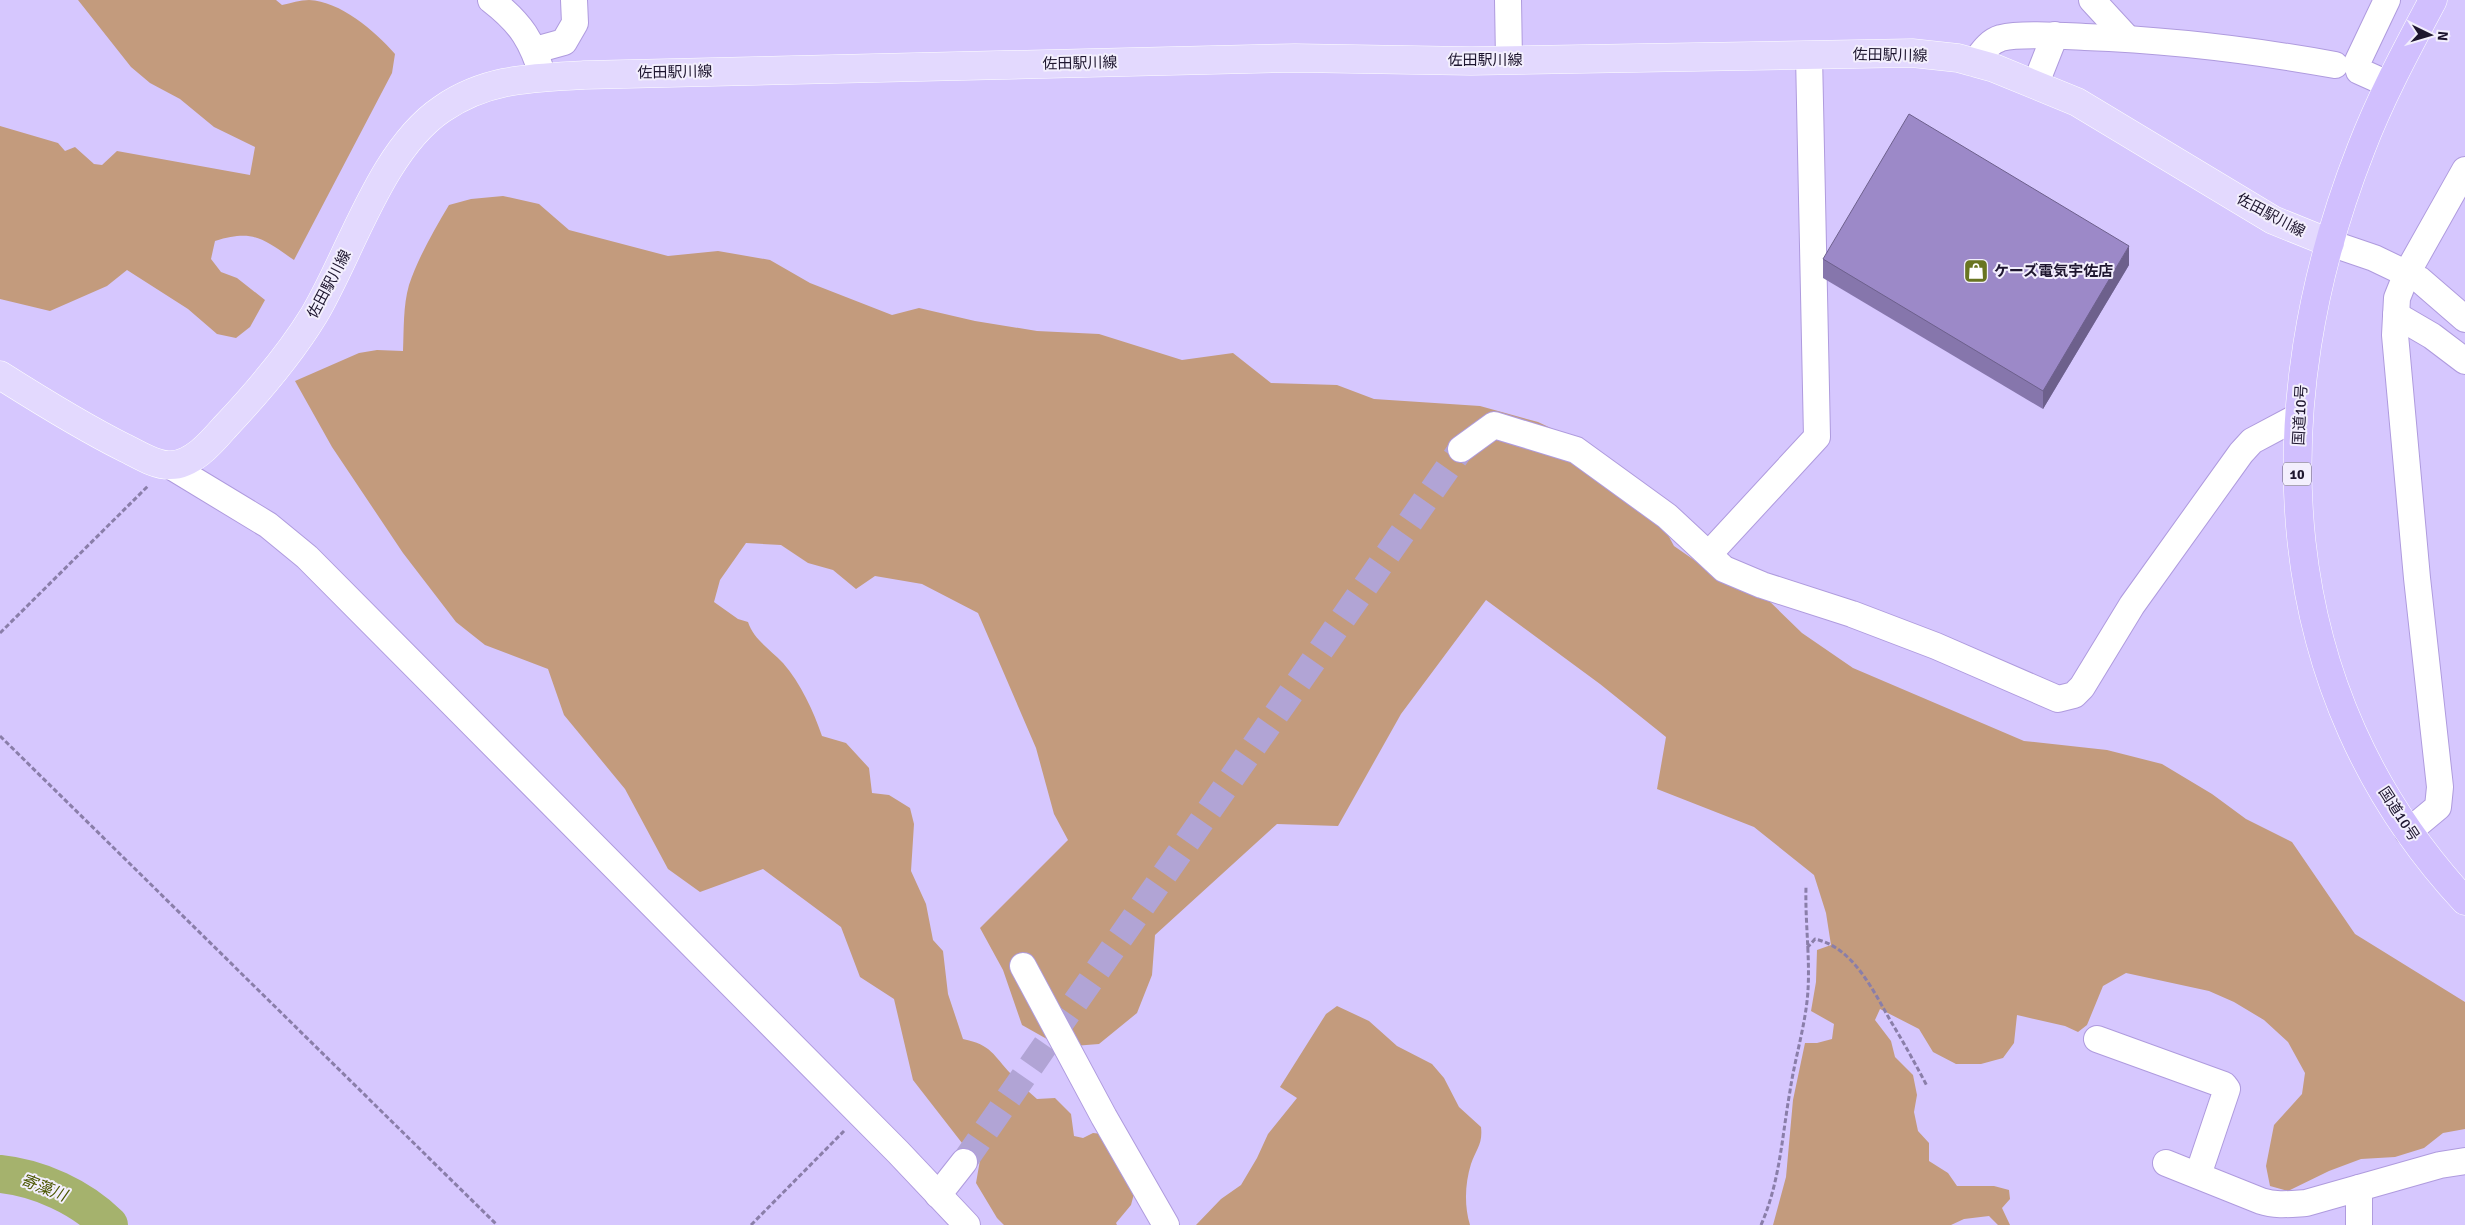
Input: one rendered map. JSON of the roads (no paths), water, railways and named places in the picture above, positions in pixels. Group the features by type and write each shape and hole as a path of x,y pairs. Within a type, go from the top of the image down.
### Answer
{"highway":[{"name":"国道10号","path":"2433,0 2388,84 2360,150 2330,243 2306,340 2299,416 2298,521 2305,576 2321,646 2337,696 2358,747 2408,832 2465,901"}],"main road":[{"name":"佐田駅川線","path":"169,465 188,461 220,433 272,374 300,336 323,298 386,176 412,136 441,109 484,87 507,81 543,77 584,74 1295,58 1508,60 1912,53 1958,58 2010,73 2036,83 2077,102 2285,226 2330,243"},
{"path":"0,375 78,423 134,452 169,465"}],"street":[{"path":"491,0 518,24 535,50 543,77"},
{"path":"535,50 564,42 575,23 574,0"},
{"path":"1508,0 1508,60"},
{"path":"2092,0 2128,38"},
{"path":"2387,0 2357,63 2359,71 2388,84"},
{"path":"2036,83 2055,35"},
{"path":"1974,62 1990,43 2002,38 2055,35 2128,38 2250,50 2335,65"},
{"path":"1709,554 1817,437 1809,55"},
{"path":"2408,832 2438,807 2440,787 2417,578 2395,336 2397,298 2407,274 2465,170"},
{"path":"2330,243 2374,258 2407,274 2430,287 2465,319"},
{"path":"2396,315 2432,336 2465,361"},
{"path":"1461,449 1494,425 1576,450 1667,516 1724,569 1762,585 1852,614 1936,646 2058,699 2066,698 2082,687 2132,605 2241,453 2252,441 2299,416"},
{"path":"169,465 268,524 308,557 860,1114 967,1225"},
{"path":"1023,966 1104,1117 1166,1225"},
{"path":"2097,1039 2224,1085 2227,1089 2198,1175"},
{"path":"2166,1162 2198,1175 2270,1215 2440,1165 2465,1161"},
{"path":"938,1195 964,1162"},
{"path":"2359,1188 2359,1225"}],"waterway":[{"name":"寄藻川","path":"0,1174 30,1180 59,1190 86,1206 109,1225"}],"tunnel":[{"path":"964,1162 1461,449"}],"place":[{"name":"ケーズ電気宇佐店","path":"1976,271"}]}
